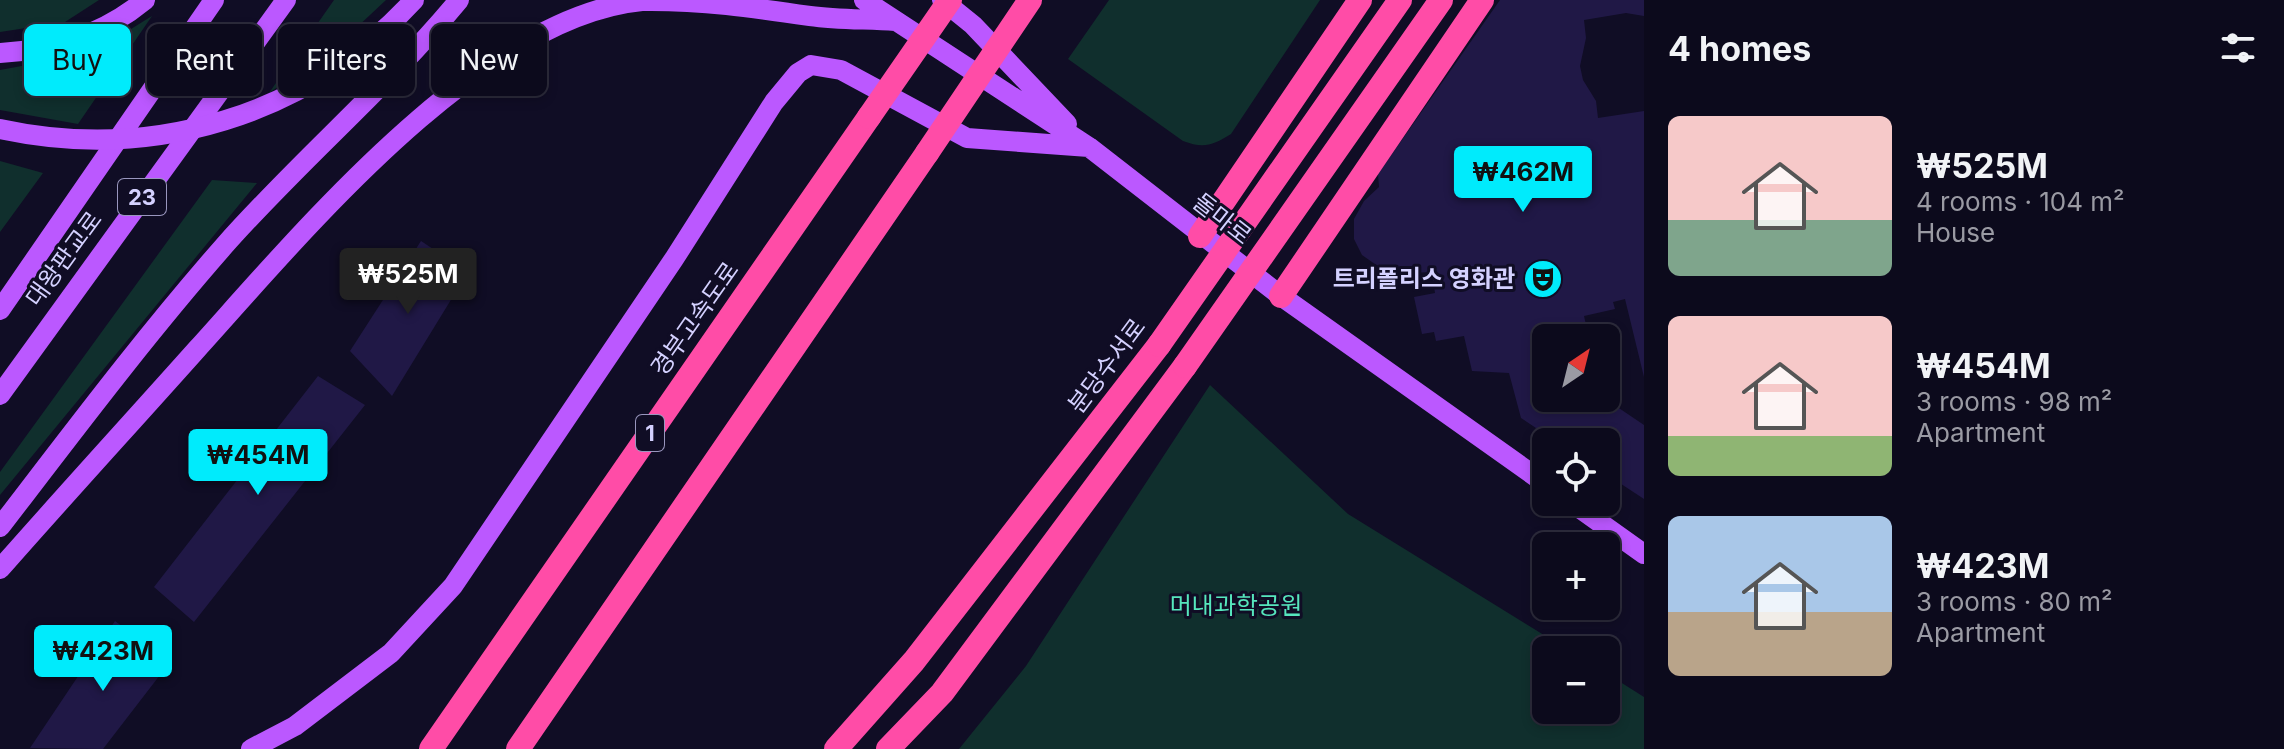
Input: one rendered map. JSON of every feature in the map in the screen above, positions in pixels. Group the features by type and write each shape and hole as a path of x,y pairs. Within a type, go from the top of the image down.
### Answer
{"highway":[{"name":"경부고속도로","path":"431,749 950,0"},
{"path":"518,749 1030,0"},
{"path":"1200,236 1360,0"},
{"name":"분당수서로","path":"836,749 914,661 1159,345 1400,0"},
{"path":"888,749 942,693 1185,366 1441,0"},
{"path":"1281,296 1482,0"}],"main road":[{"path":"0,53 43,48 86,37 128,14 145,0"},
{"name":"대왕판교로","path":"0,310 214,0"},
{"name":"대왕판교로","path":"0,395 286,0"},
{"path":"0,129 39,137 113,141 202,130 290,96 341,66 392,24 414,0"},
{"path":"0,527 105,389 225,245 420,47 459,0"},
{"name":"돌마로","path":"864,0 1089,147 1281,296 1532,474"},
{"path":"942,0 973,25 1089,147"},
{"path":"0,569 304,230 427,113 497,61 548,32 594,13 641,1 733,3 813,16 895,21"},
{"path":"251,749 295,726 391,653 453,586 674,259 774,102 798,73 811,65 841,70 967,138 1089,147"},
{"path":"1591,516 1644,554"}],"green space":[{"path":"0,0 99,0 65,22 24,24 24,28 0,32"},
{"path":"334,0 386,0 360,24 317,24"},
{"path":"1109,0 1320,0 1231,134 1203,145 1183,141 1068,59"},
{"path":"152,16 131,47 131,29"},
{"path":"24,66 24,96 97,96 78,124 0,110 0,70"},
{"path":"0,161 43,173 0,232"},
{"path":"212,180 257,183 0,495 0,472"},
{"name":"머내과학공원","path":"1210,385 1348,514 1545,636 1532,636 1532,724 1620,724 1620,682 1644,697 1644,749 959,749 1026,666"}],"building":[{"path":"1500,0 1644,0 1644,16 1626,13 1584,20 1586,38 1580,66 1583,80 1596,101 1598,118 1644,111 1644,377 1625,299 1613,302 1615,309 1584,316 1586,324 1532,324 1532,412 1620,412 1620,409 1644,425 1644,499 1620,483 1620,428 1536,428 1521,418 1509,373 1472,371 1464,336 1436,341 1434,332 1422,334 1414,297 1435,293 1432,272 1389,274 1362,255 1354,239 1354,219 1364,201 1379,187 1378,174"},
{"path":"421,241 468,272 392,396 350,351"},
{"path":"318,376 365,405 194,622 154,587"},
{"path":"115,621 170,662 103,749 30,748"}],"place":[{"name":"트리폴리스 영화관","path":"1543,279"}]}
